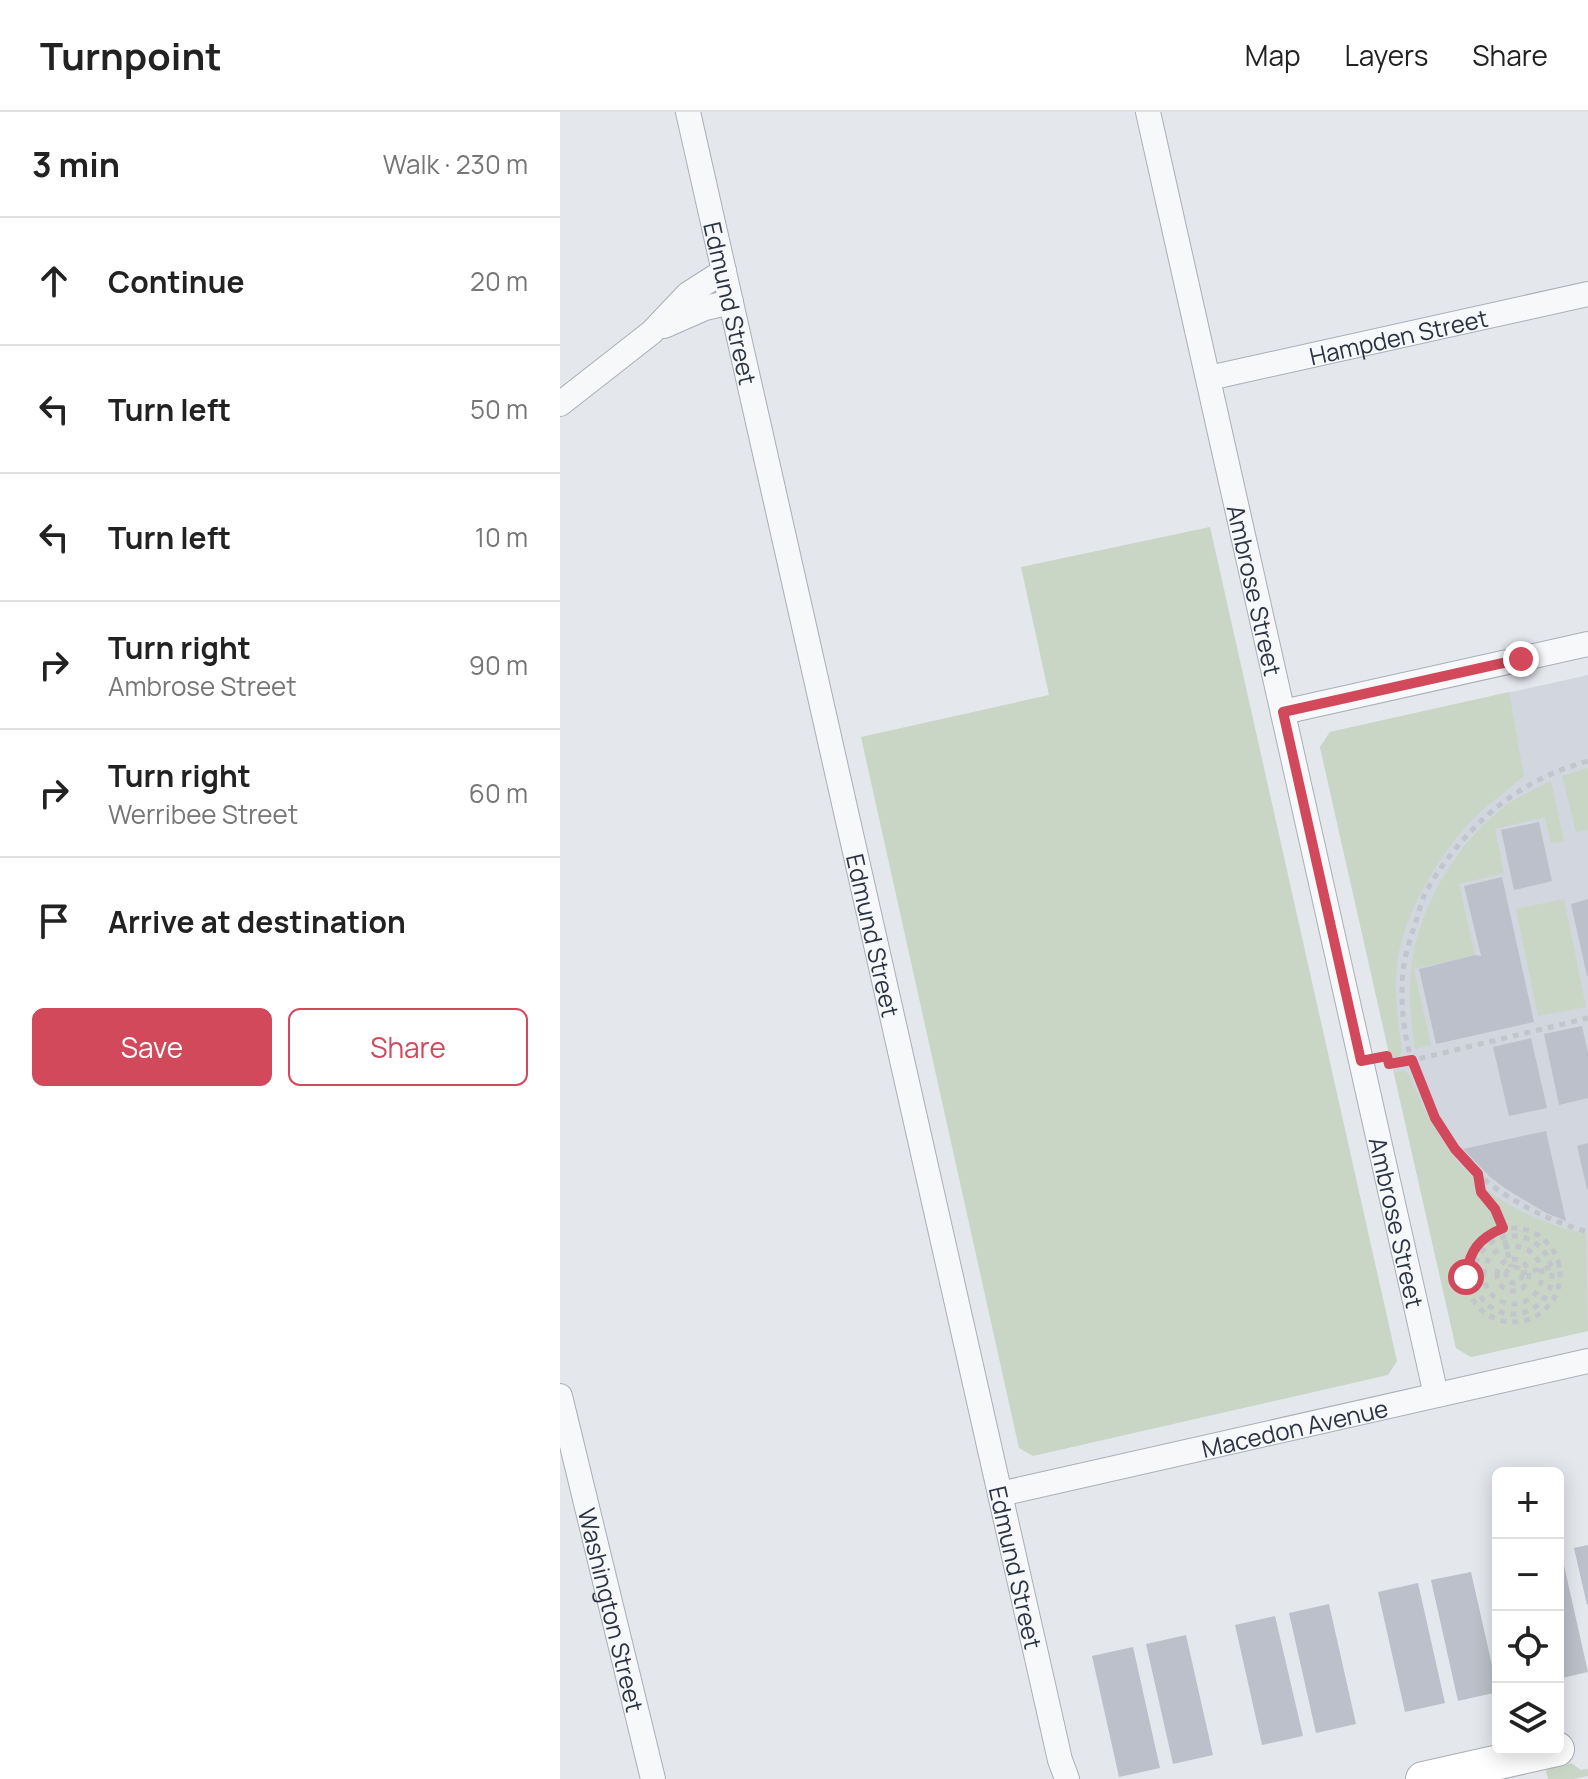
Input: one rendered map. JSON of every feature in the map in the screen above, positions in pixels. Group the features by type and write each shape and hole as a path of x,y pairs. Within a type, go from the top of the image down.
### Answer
{"street":[{"name":"Edmund Street","path":"688,112 1063,1773"},
{"name":"Ambrose Street","path":"1148,112 1436,1395"},
{"path":"560,404 652,332 688,294 724,271"},
{"name":"Hampden Street","path":"1209,378 1588,294"},
{"path":"652,332 686,315 731,302"},
{"path":"1283,712 1588,644"},
{"name":"Macedon Avenue","path":"1000,1494 1588,1361"},
{"name":"Washington Street","path":"560,1396 653,1779"},
{"path":"1564,1748 1588,1742"},
{"path":"1423,1779 1531,1755"}],"path":[{"path":"1585,1231 1532,1210 1478,1174 1455,1149 1435,1118 1412,1060 1404,1012 1403,971 1425,892 1473,828 1504,800 1537,778 1588,761"},
{"path":"1361,1061 1387,1056 1389,1064 1412,1060 1588,1018"},
{"path":"1478,1174 1481,1192 1495,1209 1503,1228 1511,1267"},
{"path":"1517,1227 1545,1239 1561,1265 1561,1280 1549,1307 1524,1322 1507,1322 1491,1317 1478,1307 1469,1293 1468,1261 1475,1246 1487,1234 1503,1228 1517,1227"},
{"path":"1517,1235 1540,1245 1552,1267 1549,1290 1543,1301 1522,1313 1508,1314 1495,1310 1484,1301 1476,1282 1474,1272 1482,1251 1492,1241 1504,1236 1517,1235"},
{"path":"1507,1246 1525,1248 1539,1260 1542,1269 1543,1278 1535,1294 1520,1303 1509,1304 1497,1299 1488,1288 1484,1273 1490,1257 1507,1246"},
{"path":"1510,1258 1524,1262 1530,1271 1528,1282 1517,1291"},
{"path":"1510,1258 1500,1265 1497,1278 1504,1288 1517,1291"},
{"path":"1521,1273 1561,1265"},
{"path":"1511,1267 1519,1269 1521,1273 1516,1283"},
{"path":"1511,1267 1506,1276 1510,1282 1516,1283"},
{"path":"1474,1272 1484,1273"},
{"path":"1497,1278 1506,1276"},
{"path":"1467,1284 1476,1282"},
{"path":"1516,1283 1517,1291"},
{"path":"1479,1293 1488,1288"},
{"path":"1497,1299 1504,1288"},
{"path":"1520,1303 1524,1322"}],"shaded area":[{"path":"1588,675 1588,1331 1471,1357 1456,1348 1320,747 1330,732"}],"green space":[{"path":"1210,527 1397,1361 1388,1375 1033,1456 1019,1448 861,737 1049,695 1021,567"},
{"path":"1509,692 1524,776 1462,831 1422,890 1398,957 1397,1006 1402,1052 1390,1058 1320,747 1330,732"},
{"path":"1588,768 1588,830 1576,832 1562,776"},
{"path":"1551,781 1564,841 1551,843 1545,817 1495,829 1504,873 1459,884 1475,955 1414,969 1431,1045 1415,1049 1410,975 1420,930 1437,889 1461,851 1491,818 1513,801"},
{"path":"1564,899 1586,1007 1538,1016 1516,909"},
{"path":"1404,1070 1410,1076 1439,1135 1475,1180 1523,1212 1586,1234 1588,1331 1471,1357 1456,1348 1394,1073"},
{"path":"1571,1763 1581,1770 1588,1769 1588,1776 1548,1779 1546,1771 1549,1768"}],"building":[{"path":"1539,822 1552,881 1514,890 1501,830"},
{"path":"1502,877 1534,1022 1436,1044 1419,969 1481,956 1464,886"},
{"path":"1588,899 1588,976 1587,976 1571,904"},
{"path":"1582,1026 1588,1053 1588,1098 1559,1105 1544,1034"},
{"path":"1531,1038 1547,1108 1509,1116 1493,1047"},
{"path":"1546,1131 1566,1221 1506,1189 1463,1149"},
{"path":"1588,1143 1588,1189 1587,1189 1577,1146"},
{"path":"1588,1545 1588,1604 1587,1605 1574,1548"},
{"path":"1564,1565 1588,1672 1564,1678"},
{"path":"1471,1572 1492,1665 1492,1693 1458,1701 1431,1580"},
{"path":"1418,1583 1445,1703 1405,1712 1378,1592"},
{"path":"1329,1604 1356,1724 1316,1733 1289,1613"},
{"path":"1275,1616 1303,1736 1262,1745 1235,1625"},
{"path":"1186,1635 1213,1755 1173,1764 1146,1644"},
{"path":"1133,1647 1160,1768 1119,1777 1092,1656"}],"route":[{"path":"1466,1277 1468,1261 1475,1246 1487,1234 1503,1228 1495,1209 1481,1192 1478,1174 1455,1149 1435,1118 1412,1060 1389,1064 1387,1056 1361,1061 1283,712 1521,659"}]}
